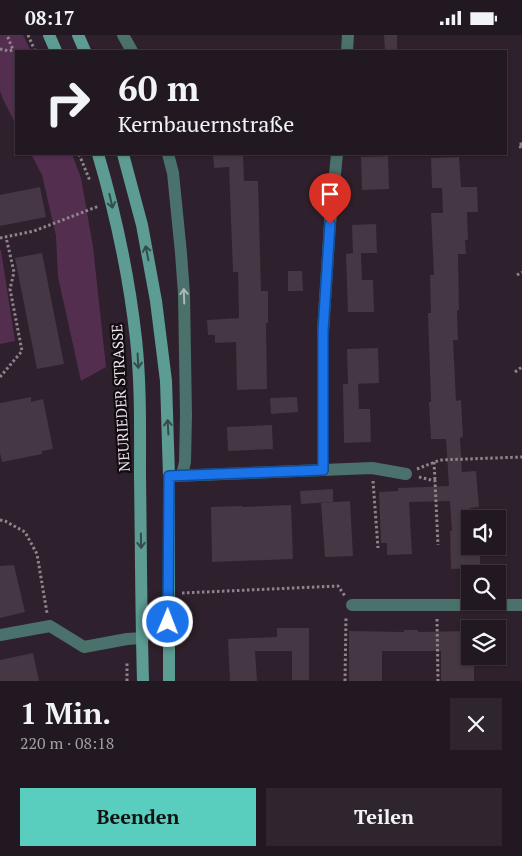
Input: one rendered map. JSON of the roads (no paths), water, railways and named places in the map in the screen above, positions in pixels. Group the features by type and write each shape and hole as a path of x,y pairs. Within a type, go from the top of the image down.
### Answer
{"main road":[{"path":"49,35 56,50"},
{"path":"78,35 84,50"},
{"name":"NEURIEDER STRASSE","path":"98,155 119,233 136,341 140,400 143,681"},
{"path":"123,155 142,225 156,301 166,381 169,476 169,681"}],"street":[{"path":"124,35 132,50"},
{"path":"347,50 348,35"},
{"path":"168,155 173,173 184,294 186,406 185,463 182,475"},
{"path":"323,470 323,331 337,155"},
{"path":"169,476 372,468 406,474"},
{"path":"352,605 522,605"},
{"path":"0,635 50,626 84,647 142,638"}]}
